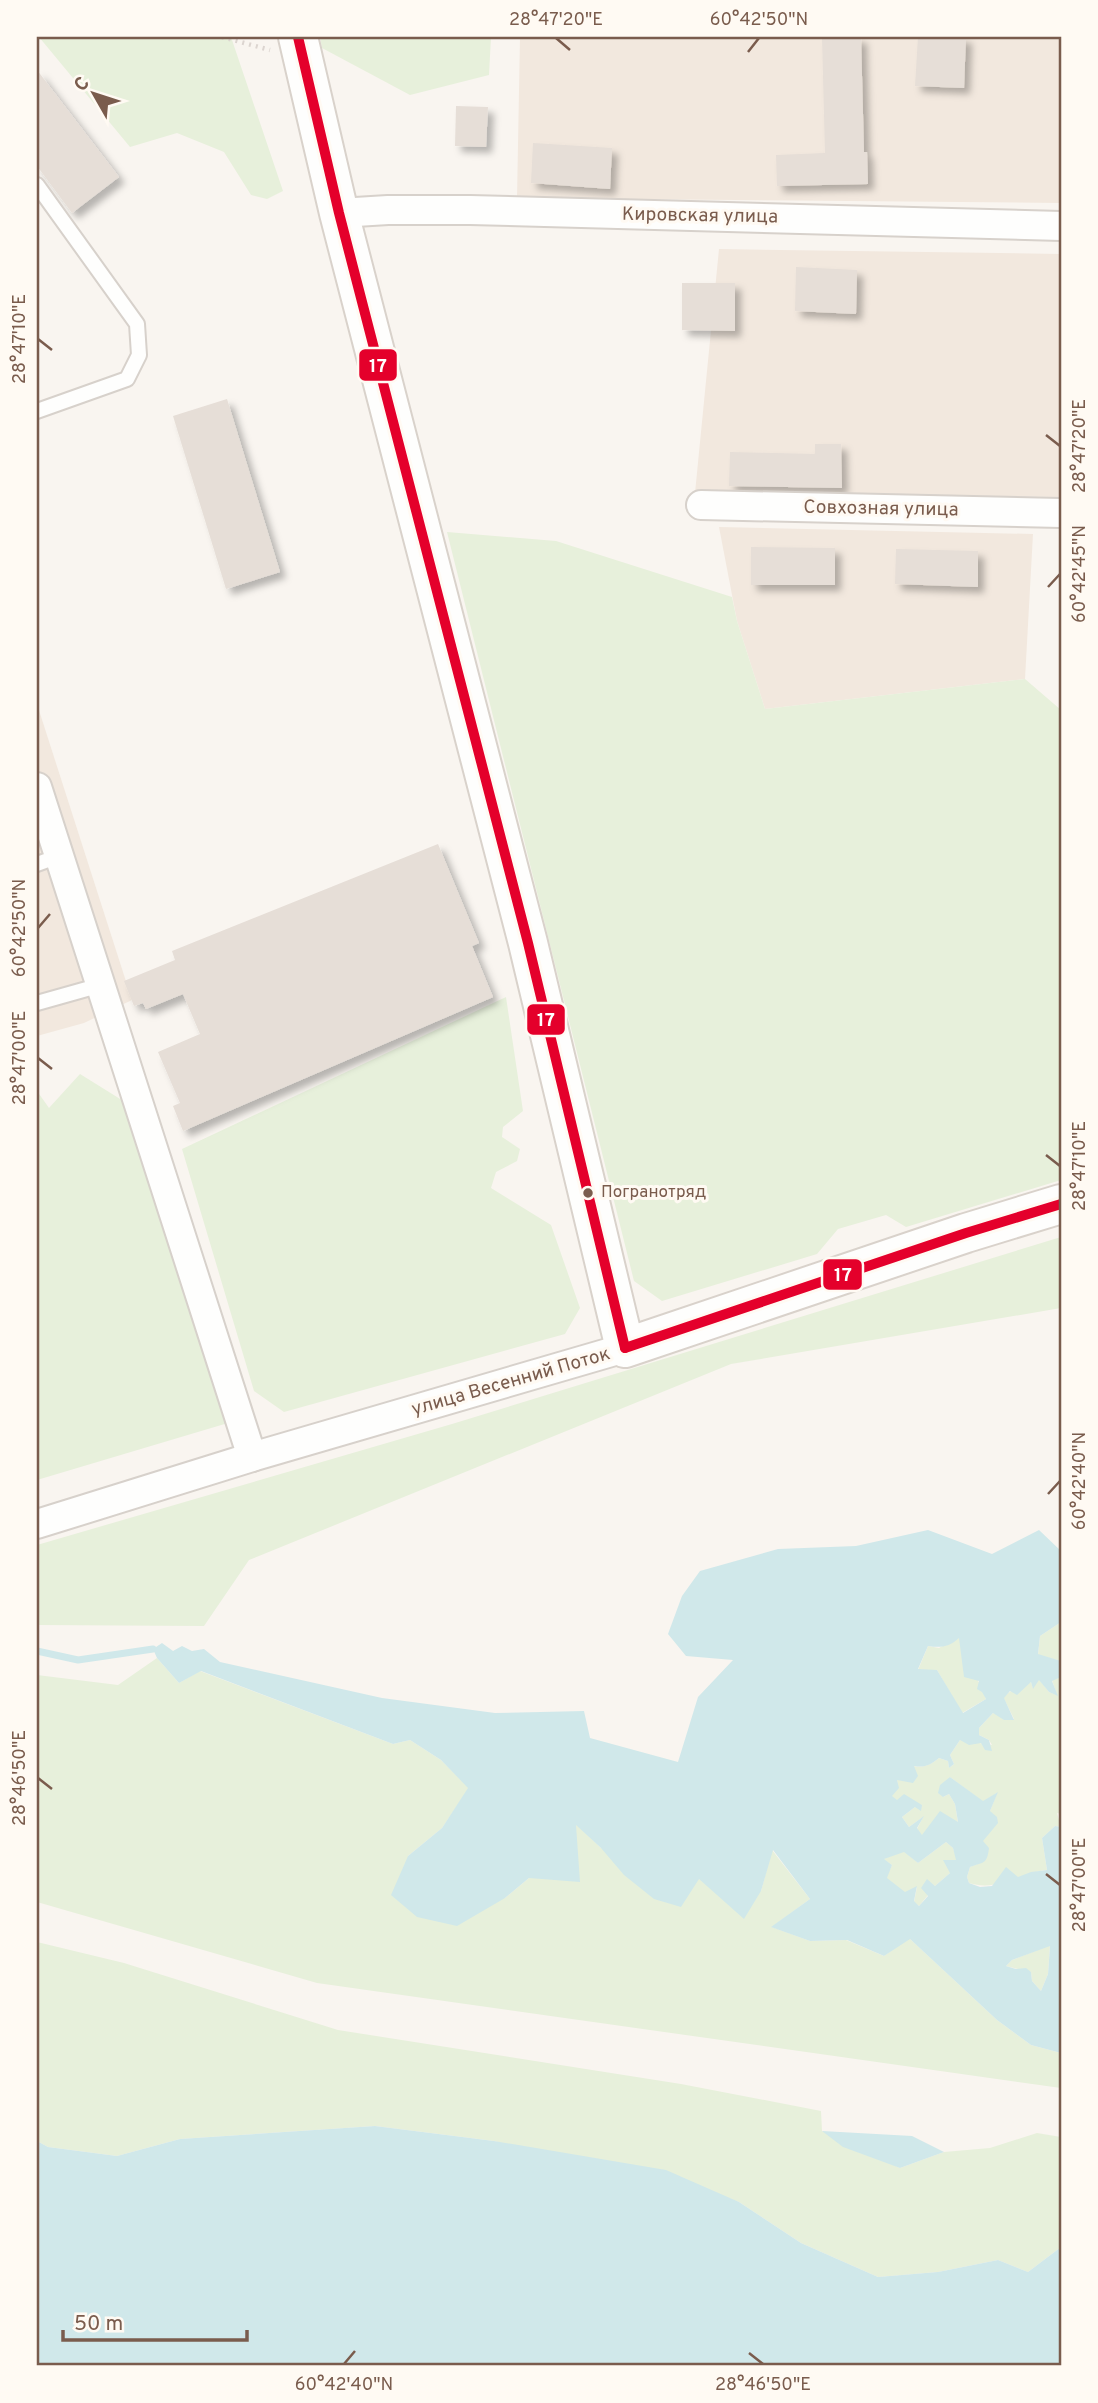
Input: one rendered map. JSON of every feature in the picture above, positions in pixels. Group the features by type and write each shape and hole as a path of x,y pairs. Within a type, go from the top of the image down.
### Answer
{"street":[{"path":"301,48 339,214 528,943 625,1348"},
{"name":"Кировская улица","path":"339,214 387,210 470,211 1061,226"},
{"name":"Совхозная улица","path":"701,505 1061,513"},
{"path":"37,787 48,860 101,985 252,1457"},
{"name":"улица Весенний Поток","path":"37,1524 252,1457 625,1348 966,1233 1061,1204"}],"lane":[{"path":"37,185 137,324 139,355 127,379 37,411"},
{"path":"37,1003 101,985"}],"path":[{"path":"222,37 301,48"}],"shaded area":[{"path":"520,37 1061,37 1061,203 517,198"},
{"path":"719,249 1061,254 1061,497 695,493"},
{"path":"719,527 1033,534 1025,679 765,709 737,621"},
{"path":"37,704 132,1000 84,1023 37,1036"}],"green space":[{"path":"39,37 231,37 283,191 267,199 251,195 224,152 177,133 130,147"},
{"path":"320,37 491,37 489,75 410,95 322,48"},
{"path":"447,532 556,541 732,597 765,709 1025,679 1061,710 1061,1180 906,1227 886,1215 838,1229 817,1254 662,1301 634,1281"},
{"path":"506,997 523,1111 503,1127 502,1137 520,1149 517,1161 496,1172 491,1188 551,1225 580,1308 565,1334 284,1412 254,1391 182,1149"},
{"path":"80,1074 125,1102 228,1423 37,1480 37,1091 49,1108"},
{"path":"1061,1237 1061,1308 731,1364 249,1560 204,1626 37,1625 37,1545 452,1424"},
{"path":"1061,1622 1061,1661 1038,1655 1040,1636"},
{"path":"959,1637 986,1699 962,1713 937,1670 918,1670 928,1646 939,1648"},
{"path":"157,1658 179,1683 200,1671 393,1744 410,1740 441,1760 469,1788 442,1828 408,1856 505,1898 529,1878 576,1824 601,1848 698,1879 761,1891 772,1850 810,1899 772,1927 810,1941 846,1940 884,1956 909,1938 997,2020 1031,2045 1061,2053 1061,2088 317,1983 37,1902 37,1675 118,1685"},
{"path":"1061,1677 1061,1814 1057,1813 1061,1827 1055,1826 1042,1838 1047,1870 999,1884 969,1883 967,1877 970,1867 977,1864 997,1793 983,1802 950,1777 943,1797 949,1794 955,1804 958,1823 922,1836 917,1829 923,1817 909,1827 902,1817 922,1805 896,1800 891,1796 898,1788 897,1780 913,1766 927,1765 939,1758 948,1761 949,1768 954,1764 950,1755 960,1740 992,1745 989,1740 979,1735 979,1728 993,1713 1014,1719 1003,1697 1011,1691 1017,1694 1031,1682 1033,1688 1039,1679 1049,1692 1057,1695 1052,1680"},
{"path":"946,1842 953,1848 957,1860 950,1873 935,1886 927,1880 928,1895 919,1906 914,1902 917,1887 905,1893 886,1878 892,1865 883,1859 904,1851 918,1863"},
{"path":"37,1942 124,1963 338,2030 681,2084 821,2111 822,2131 900,2168 944,2152 990,2148 1037,2133 1061,2137 1061,2247 1028,2272 998,2260 938,2272 878,2277 801,2243 739,2202 494,2141 375,2126 180,2139 117,2156 48,2147 37,2141"},
{"path":"1050,1945 1048,1974 1041,1991 1032,1981 1031,1972 1006,1966 1012,1960"}],"water":[{"path":"928,1530 992,1554 1039,1530 1061,1551 1061,1622 1040,1636 1038,1654 1061,1661 1061,1677 1052,1681 1058,1696 1049,1692 1039,1680 1033,1689 1031,1682 1017,1695 1010,1691 1004,1698 1014,1720 1004,1720 993,1713 979,1728 979,1735 989,1740 992,1751 985,1750 981,1743 969,1745 960,1740 950,1755 954,1764 949,1768 948,1761 939,1758 921,1767 914,1766 918,1776 913,1783 897,1780 899,1788 892,1796 897,1800 904,1794 922,1805 921,1811 915,1807 902,1817 909,1827 924,1816 917,1828 922,1835 940,1811 958,1822 955,1804 949,1794 943,1797 938,1793 940,1785 950,1777 983,1801 998,1792 990,1811 997,1817 998,1823 983,1841 989,1848 987,1857 984,1862 970,1867 967,1877 969,1883 980,1887 992,1886 1006,1867 1018,1877 1047,1870 1042,1838 1055,1826 1061,1827 1061,2053 1031,2045 997,2020 910,1939 884,1956 847,1940 810,1941 771,1927 810,1899 773,1850 761,1891 744,1919 699,1879 681,1907 654,1899 624,1875 601,1848 576,1825 580,1882 529,1878 505,1898 457,1926 417,1917 391,1895 408,1856 442,1828 468,1788 441,1760 410,1740 393,1744 201,1671 179,1683 157,1658 153,1649 162,1643 173,1651 182,1646 192,1651 204,1649 220,1662 382,1698 495,1713 584,1711 590,1738 678,1762 698,1697 733,1660 686,1656 668,1634 682,1596 700,1571 778,1549 856,1546","holes":["959,1638 964,1677 979,1681 977,1689 986,1699 963,1713 937,1670 918,1669 928,1646 945,1646","946,1842 953,1848 956,1860 943,1860 950,1873 935,1886 927,1879 921,1888 928,1896 919,1906 914,1901 917,1886 905,1892 887,1878 892,1865 884,1859 904,1852 918,1863","1050,1946 1048,1974 1041,1991 1026,1968 1006,1966 1012,1960"]},
{"path":"375,2126 494,2141 666,2170 739,2202 801,2243 878,2277 938,2272 998,2260 1028,2272 1061,2247 1061,2366 37,2366 37,2141 48,2147 117,2156 180,2139"},
{"path":"822,2131 912,2136 944,2152 900,2168 843,2147"}],"building":[{"path":"822,37 861,37 864,152 867,152 868,184 777,186 776,155 825,153"},
{"path":"918,37 966,37 964,88 915,86"},
{"path":"37,70 119,177 72,213 37,166"},
{"path":"456,106 488,107 486,147 455,146"},
{"path":"533,143 612,148 610,189 531,183"},
{"path":"796,267 857,270 856,314 795,311"},
{"path":"682,283 735,283 735,331 682,330"},
{"path":"227,399 280,572 226,589 173,416"},
{"path":"815,444 841,444 842,488 729,486 730,452 815,454"},
{"path":"751,547 835,548 835,585 751,585"},
{"path":"896,549 978,551 978,587 895,584"},
{"path":"438,844 479,943 472,946 493,997 183,1131 173,1106 180,1103 158,1052 200,1034 183,994 146,1009 143,1003 134,1006 124,981 175,960 172,951"}],"waterway":[{"path":"37,1651 78,1660 153,1649"}],"transit line":[{"name":"17","path":"298,37 339,213 528,943 625,1348"},
{"name":"17","path":"625,1348 966,1233 1061,1204"}],"place":[{"name":"Погранотряд","path":"588,1193"}]}
